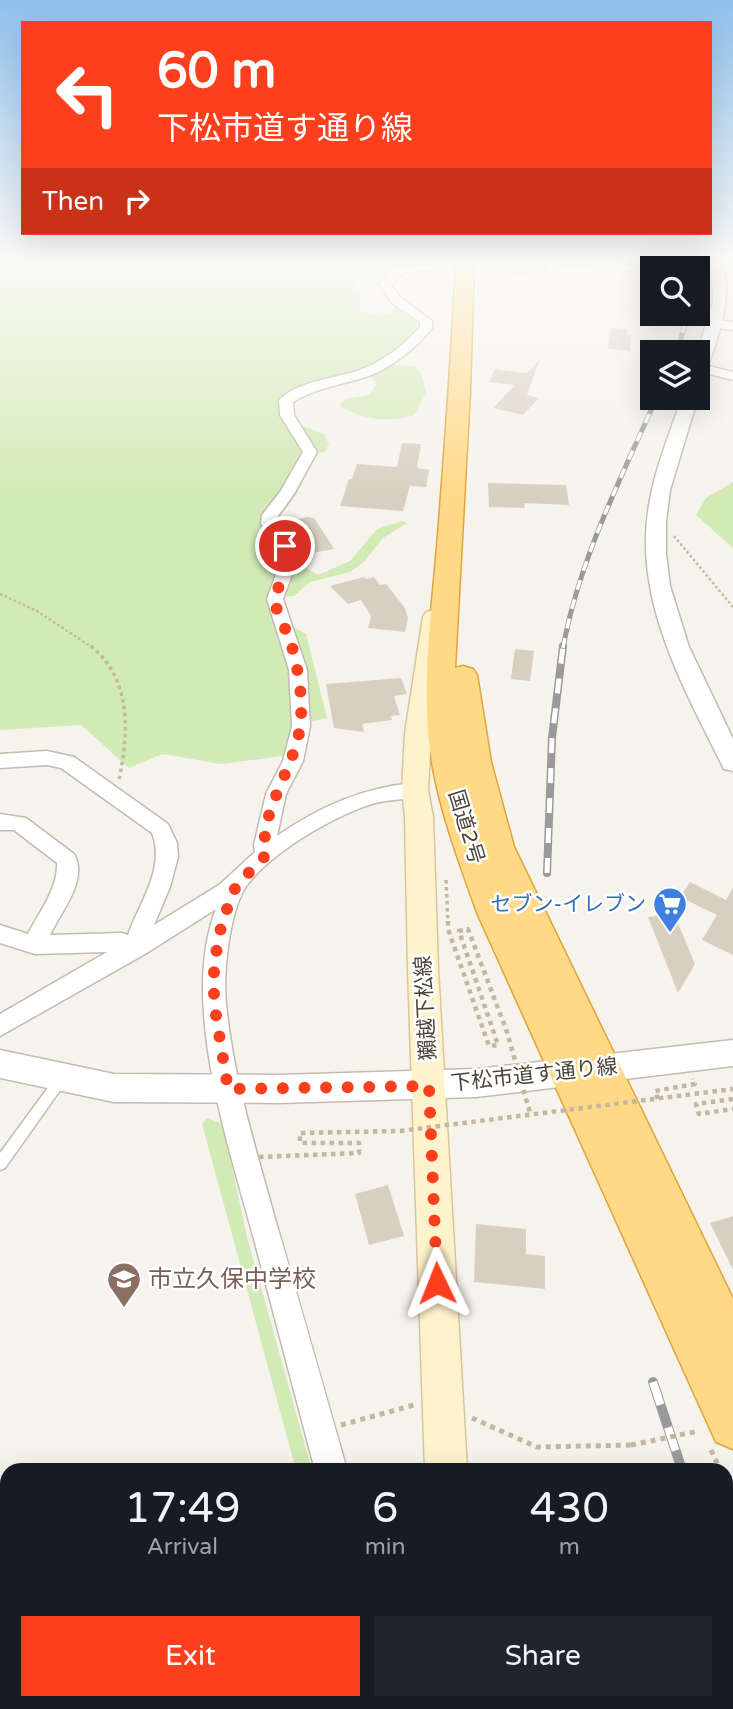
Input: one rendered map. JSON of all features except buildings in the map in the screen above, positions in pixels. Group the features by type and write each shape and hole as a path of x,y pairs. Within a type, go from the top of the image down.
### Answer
{"highway":[{"name":"国道2号","path":"462,340 441,670 443,732 452,785 470,848 495,915 641,1222 733,1425"},
{"name":"国道2号","path":"477,340 462,673 467,729 479,786 497,846 733,1349"}],"main road":[{"name":"獺越下松線","path":"446,1463 419,817 415,790 422,690 449,550"}],"street":[{"path":"266,855 264,845 274,804 293,761 301,726 298,670 275,599 289,561 285,546 269,524 270,515 287,494 310,452 301,432 290,423 285,410 286,400 316,385 367,372 415,340"},
{"path":"710,372 733,376"},
{"path":"686,410 664,481 656,519 656,540 673,641 733,763"},
{"path":"0,761 47,758 67,762 161,829 168,840 169,858 138,934 137,948"},
{"path":"0,1026 137,948 236,886 266,855 347,804 382,792 415,790"},
{"path":"0,822 19,823 67,860 70,874 38,933 35,945"},
{"path":"236,886 222,922 214,964 214,1003 228,1089 245,1162 329,1463"},
{"path":"0,934 35,945 122,942 137,948"},
{"name":"下松市道す通り線","path":"0,1064 114,1088 429,1086 733,1053"}],"lane":[{"path":"0,1164 62,1078"}],"path":[{"path":"656,519 687,549 733,607"},
{"path":"0,594 29,606 71,632 101,654 115,671 121,692 126,737 115,796"},
{"path":"446,880 448,929 489,1046 498,1045 459,931 468,929 507,1032 531,1114"},
{"path":"658,1099 655,1091 695,1084"},
{"path":"259,1157 359,1153 359,1143 299,1143 300,1133 400,1131 733,1089"},
{"path":"733,1099 696,1104 699,1114 733,1109"},
{"path":"321,1431 419,1403 443,1406 537,1447 631,1445 699,1431"}],"green space":[{"path":"0,340 407,340 383,358 388,365 415,366 422,376 426,392 414,415 376,419 340,406 344,399 368,395 377,384 370,375 329,378 302,385 291,391 278,413 286,424 306,427 324,434 329,444 325,452 302,455 292,470 288,484 298,492 280,516 304,567 318,575 350,561 377,529 402,521 407,523 383,538 364,562 350,572 310,582 294,596 271,597 279,619 306,634 327,718 293,725 283,756 221,764 162,754 129,768 81,725 0,730"},
{"path":"733,482 733,548 696,515 706,498"},
{"path":"207,1118 223,1124 247,1237 310,1463 294,1463 202,1124"}],"railway":[{"path":"563,648 570,615 590,551 651,410"},
{"path":"547,873 552,738 563,646"},
{"path":"653,1382 680,1463"}],"place":[{"name":"セブン-イレブン","path":"670,934"},
{"name":"市立久保中学校","path":"124,1309"}],"route":[{"path":"285,546 289,561 275,599 298,670 301,726 293,761 276,794 264,845 266,855 236,886 222,922 214,964 214,1003 228,1089 429,1086 437,1283"}]}
